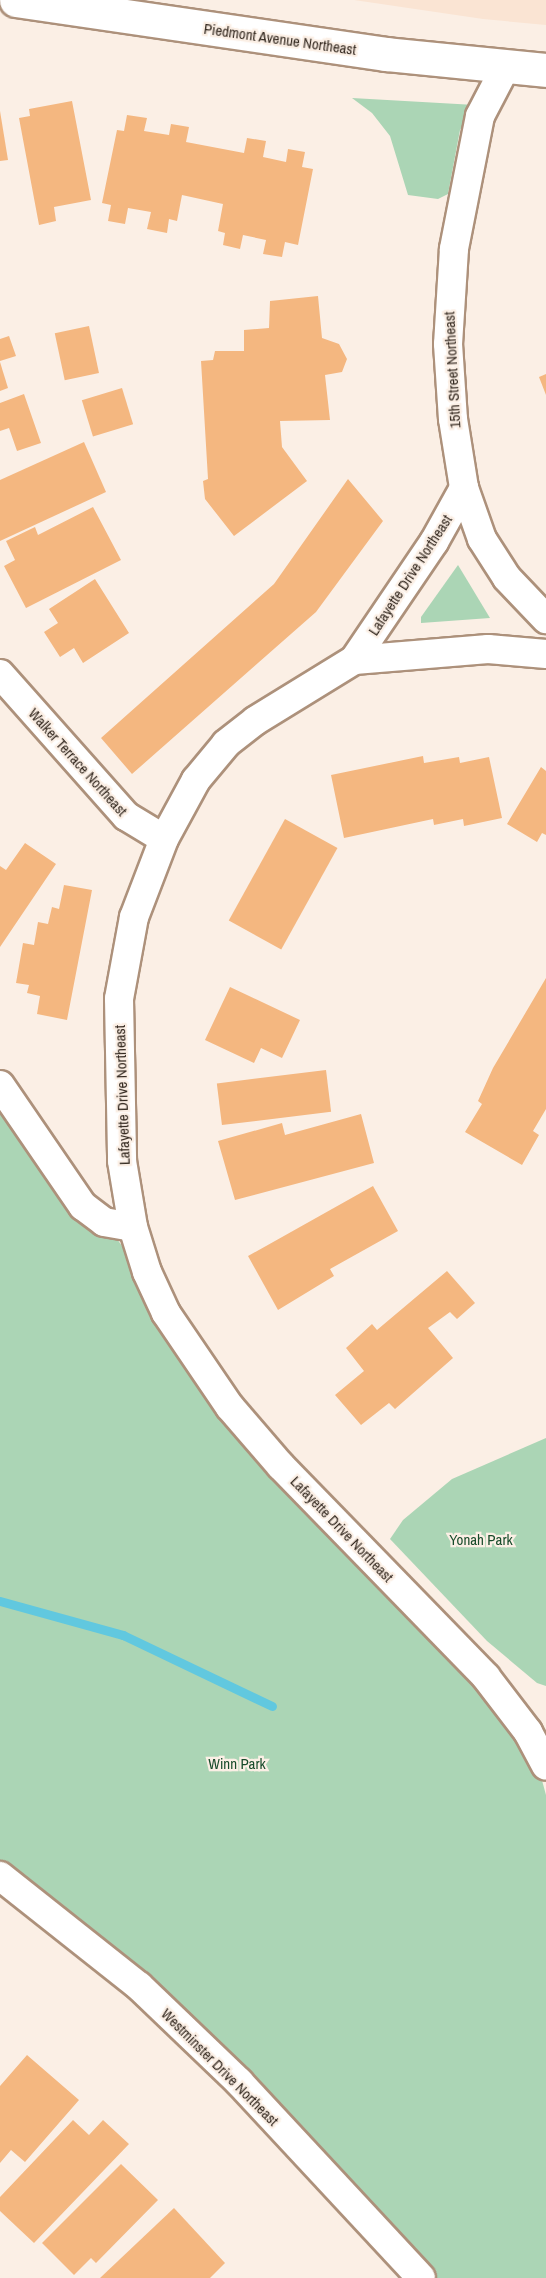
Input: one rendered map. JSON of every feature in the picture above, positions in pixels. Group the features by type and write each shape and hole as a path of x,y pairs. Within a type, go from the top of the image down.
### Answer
{"main road":[{"name":"Piedmont Avenue Northeast","path":"16,0 505,68 546,70"}],"street":[{"name":"15th Street Northeast","path":"505,68 480,116 460,214 450,284 448,344 453,419 464,488 493,558 546,619"},
{"name":"Lafayette Drive Northeast","path":"464,488 434,542 354,660 264,715 226,744 196,780 164,839 134,916 119,999 122,1161 133,1227 166,1313 230,1407 281,1466 486,1677 537,1725 546,1766"},
{"name":"Lafayette Drive Northeast","path":"354,660 488,649 546,654"},
{"name":"Walker Terrace Northeast","path":"0,674 126,816 164,839"},
{"path":"0,1086 83,1206 104,1222 133,1227"},
{"name":"Westminster Drive Northeast","path":"0,1876 139,1986 239,2082 421,2278"}],"shaded area":[{"path":"354,0 546,0 546,25 483,19"}],"green space":[{"path":"352,98 475,105 460,130 448,194 438,199 408,195 390,136 372,113"},
{"path":"458,565 490,618 421,623 421,617"},
{"name":"Winn Park","path":"0,1081 256,1427 531,1740 546,1795 546,2278 414,2278 179,2014 0,1885"},
{"name":"Yonah Park","path":"546,1438 546,1686 537,1683 487,1641 390,1539 403,1520 452,1479"}],"building":[{"path":"72,101 91,200 54,207 56,221 39,225 19,118 30,116 29,109"},
{"path":"0,111 8,160 0,161"},
{"path":"127,115 147,118 144,131 169,135 171,124 189,127 186,142 244,153 247,138 266,141 263,157 286,162 288,149 305,152 302,167 313,169 298,245 285,242 282,257 263,254 266,240 243,235 240,249 223,245 225,233 218,231 223,204 182,195 177,221 169,219 167,233 147,229 151,212 128,208 125,224 108,221 111,205 102,203 117,130 124,131"},
{"path":"318,296 322,338 339,344 347,359 342,372 325,375 330,420 280,421 282,447 307,481 234,536 205,499 203,481 208,479 201,361 213,360 215,351 244,351 244,330 269,328 270,301"},
{"path":"89,326 99,373 65,380 55,333"},
{"path":"9,336 16,356 0,361 0,339"},
{"path":"0,362 8,388 0,391"},
{"path":"546,374 546,395 539,377"},
{"path":"122,388 133,424 93,437 82,400"},
{"path":"24,394 41,443 17,451 9,428 0,431 0,403"},
{"path":"84,442 106,492 0,541 0,480"},
{"path":"348,479 383,521 316,612 132,774 101,738 274,584"},
{"path":"93,507 121,560 26,608 4,566 15,560 6,541 35,527 38,535"},
{"path":"95,579 129,633 83,663 74,648 60,657 44,632 58,623 49,609"},
{"path":"423,756 424,763 459,757 460,763 489,757 502,818 464,826 463,819 434,825 433,819 344,838 331,775"},
{"path":"541,767 546,771 546,835 542,833 537,842 507,824"},
{"path":"285,819 337,848 281,950 229,920"},
{"path":"25,843 56,864 0,947 0,866 6,870"},
{"path":"64,885 92,890 67,1020 37,1014 40,996 27,993 29,985 16,983 23,943 34,945 38,922 48,924 52,907 59,909"},
{"path":"546,978 546,1109 533,1131 539,1135 522,1165 465,1132 482,1104 478,1101 493,1068"},
{"path":"230,987 300,1020 282,1058 261,1048 254,1063 205,1040"},
{"path":"326,1070 331,1112 222,1125 217,1083"},
{"path":"361,1114 374,1163 235,1200 218,1141 282,1123 285,1135"},
{"path":"373,1186 398,1231 330,1269 334,1276 278,1310 248,1256"},
{"path":"447,1271 475,1303 457,1319 450,1312 428,1328 453,1358 395,1409 389,1403 361,1425 335,1395 364,1371 346,1348 372,1324 377,1330"},
{"path":"27,2055 79,2100 25,2162 11,2150 0,2163 0,2086"},
{"path":"73,2120 89,2135 103,2120 129,2144 34,2243 0,2211 0,2197"},
{"path":"121,2164 158,2200 96,2263 91,2258 74,2275 42,2243"},
{"path":"174,2208 225,2263 210,2278 100,2278"}],"waterway":[{"path":"0,1601 123,1635 272,1706"}]}
